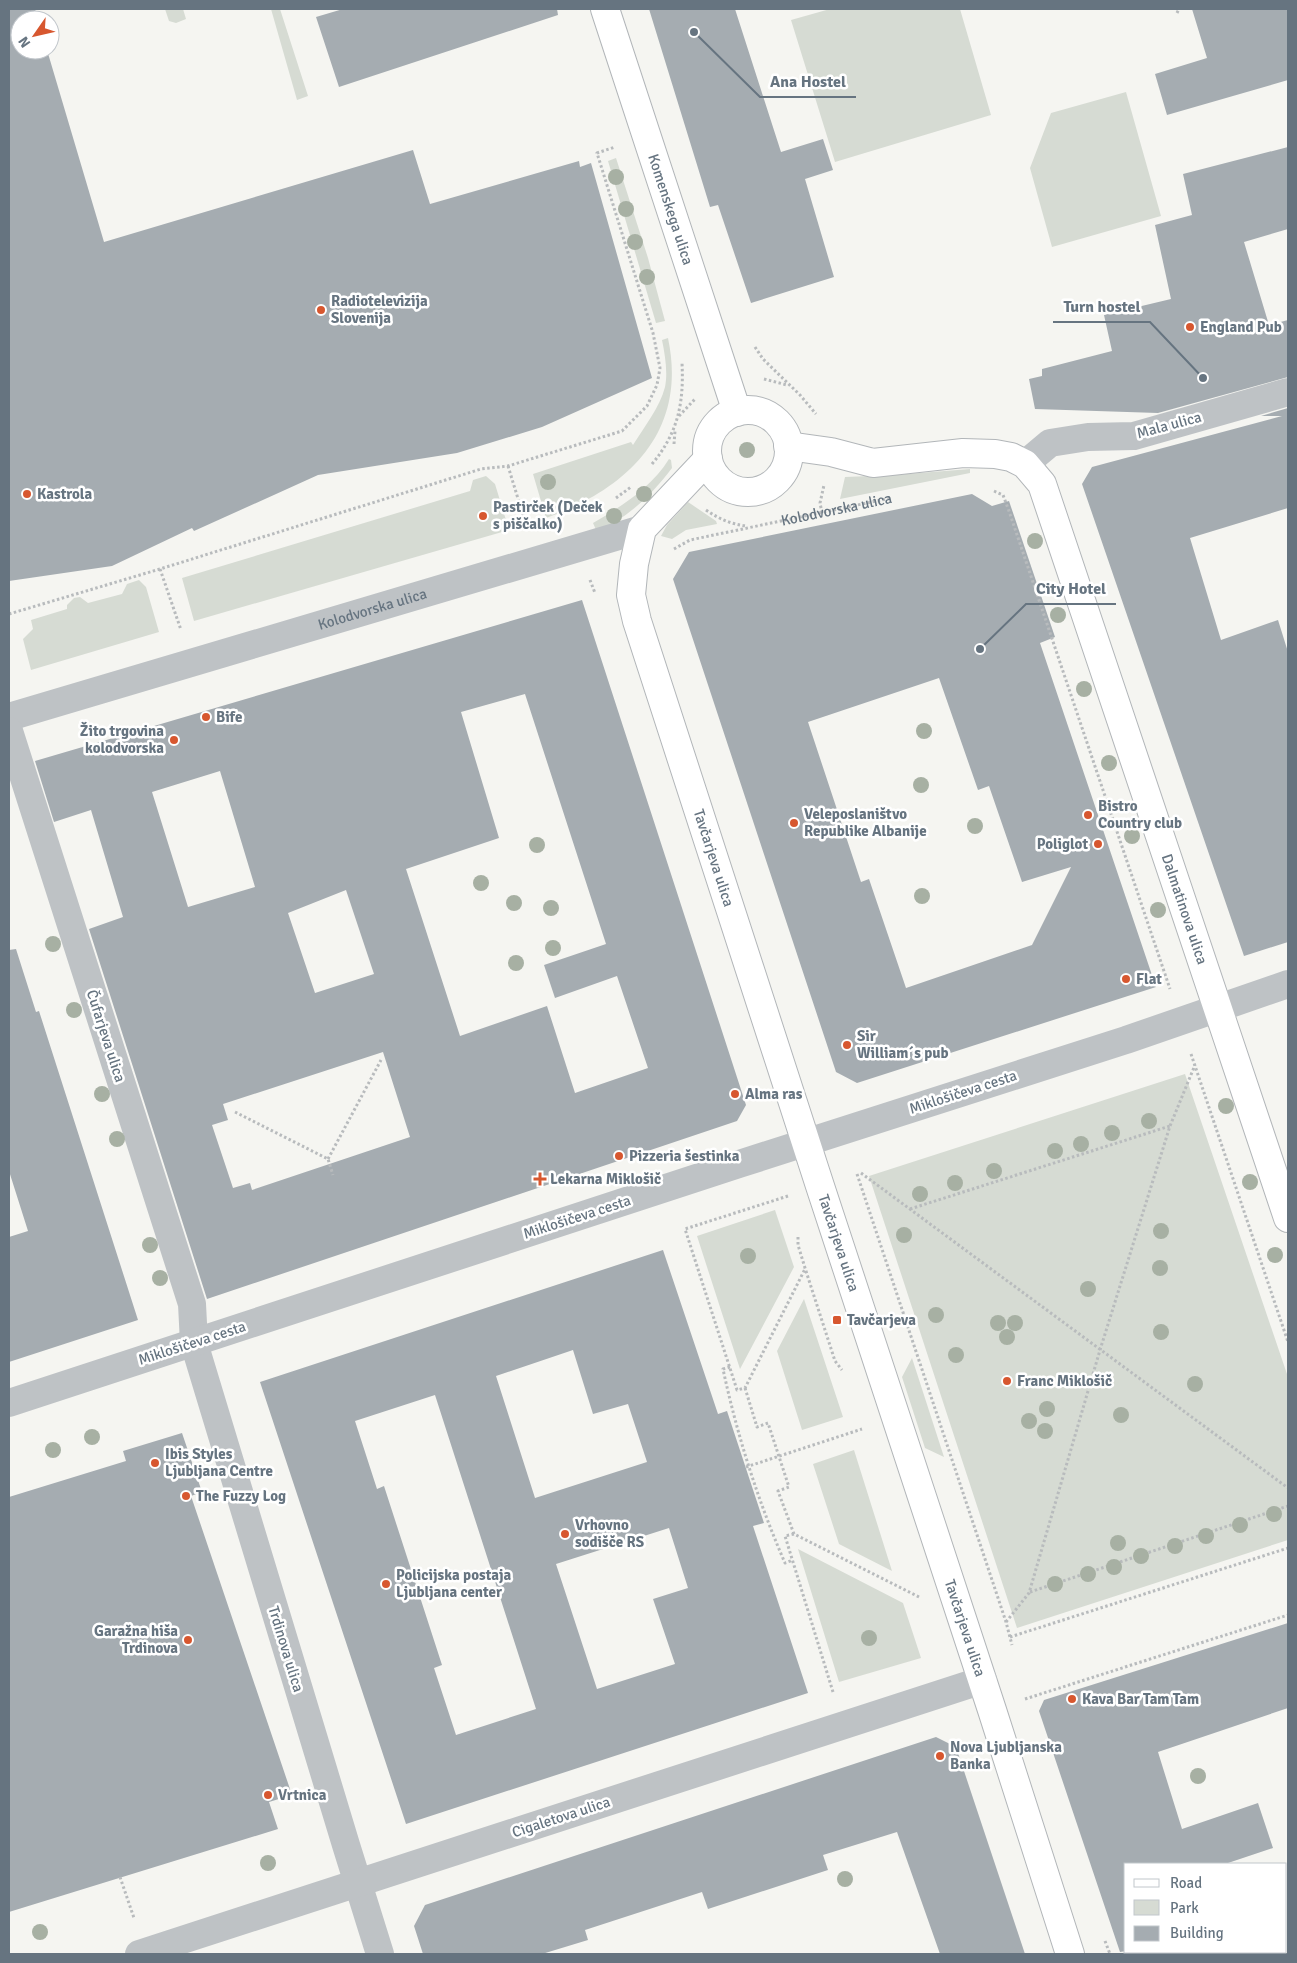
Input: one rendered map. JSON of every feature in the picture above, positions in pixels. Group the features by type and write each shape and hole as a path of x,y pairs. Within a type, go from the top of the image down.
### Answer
{"main road":[{"name":"Komenskega ulica","path":"605,9 737,412"},
{"path":"756,411 766,414 782,427 788,446 789,459 780,477 770,486 758,491 738,491 726,486 716,477 708,459 708,445 716,427 725,418 737,412 756,411"},
{"path":"788,446 831,452 873,463 963,453 995,454 1011,457 1025,464"},
{"path":"642,529 708,459"},
{"name":"Dalmatinova ulica","path":"1025,464 1042,484 1217,1009 1282,1180 1288,1218"},
{"name":"Tavčarjeva ulica","path":"642,529 634,564 631,595 637,621 1070,1954"}],"street":[{"name":"Mala ulica","path":"1025,464 1050,443 1088,438 1134,436 1288,392"},
{"name":"Kolodvorska ulica","path":"9,718 642,529"},
{"name":"Čufarjeva ulica","path":"9,731 192,1304 194,1343"},
{"name":"Miklošičeva cesta","path":"9,1403 1217,1009 1288,984"},
{"name":"Trdinova ulica","path":"194,1343 380,1954"},
{"name":"Cigaletova ulica","path":"143,1953 982,1680"}],"path":[{"path":"9,614 481,469 508,466 622,431 646,406 657,385 660,368 654,333 597,153 646,136"},
{"path":"752,344 763,359 800,395 820,418"},
{"path":"648,468 676,428 682,397 682,360"},
{"path":"508,466 529,534"},
{"path":"822,513 820,503 825,481"},
{"path":"614,499 634,484"},
{"path":"987,488 1003,495 1009,511 1172,994"},
{"name":"Kolodvorska ulica","path":"670,550 690,540 897,497"},
{"path":"160,569 183,636"},
{"path":"1190,1048 1288,1342"},
{"path":"333,1175 328,1159 381,1060"},
{"path":"1006,1622 1029,1593 1100,1350 1170,1126 1195,1065"},
{"path":"235,1112 328,1159"},
{"path":"909,1209 1170,1126"},
{"path":"1012,1645 859,1174 1288,1488"},
{"path":"745,1388 737,1390 685,1229 793,1194"},
{"path":"794,1534 778,1491 789,1487 768,1423 758,1427 745,1388 805,1268"},
{"path":"730,1367 723,1369 731,1409 747,1466 767,1522 785,1563 793,1560"},
{"path":"747,1466 868,1427"},
{"path":"1029,1593 1288,1506"},
{"path":"843,1725 785,1536 794,1534 924,1600"},
{"path":"1010,1637 1288,1548"},
{"path":"1019,1701 1288,1615"},
{"path":"120,1877 143,1953"}],"green space":[{"path":"165,9 183,9 186,19 176,23 169,21"},
{"path":"271,9 280,9 308,96 297,100"},
{"path":"830,9 960,9 991,115 835,162 791,20"},
{"path":"1126,92 1161,216 1052,247 1030,168 1051,113"},
{"path":"616,158 648,258 665,321 656,323 608,161"},
{"path":"668,338 672,372 669,402 660,429 645,452 626,473 602,491 576,506 546,518 533,474 631,442 633,445 656,409 663,394 666,369 662,340"},
{"path":"669,459 671,460 672,468 656,488 629,513 597,532 593,523 645,488"},
{"path":"970,469 970,473 840,499 845,477"},
{"path":"486,476 495,484 509,530 194,621 182,578 470,491 473,480"},
{"path":"688,502 716,521 717,524 686,530 672,539 661,536 667,525"},
{"path":"139,580 146,587 159,632 31,670 23,639 33,629 31,620 67,609 67,605 74,598 80,597 88,603 122,594 127,584"},
{"path":"1185,1074 1288,1377 1288,1540 1017,1628 869,1176"},
{"path":"775,1210 794,1267 740,1369 697,1236"},
{"path":"804,1299 843,1417 802,1430 777,1351"},
{"path":"912,1358 944,1457 925,1448 902,1377"},
{"path":"854,1450 892,1571 839,1544 813,1464"},
{"path":"798,1549 903,1603 921,1658 839,1682"}],"building":[{"name":"Radiotelevizija Slovenija","path":"9,9 35,9 10,10 10,60 50,60 104,242 413,150 430,204 579,161 580,167 591,163 652,378 542,427 457,453 318,475 194,531 192,528 112,566 9,581"},
{"path":"343,9 557,9 558,15 339,87 316,17"},
{"path":"649,9 735,9 781,152 823,139 833,170 805,179 834,277 751,303 718,205 710,207"},
{"path":"1192,9 1288,9 1288,80 1167,115 1155,74 1207,58"},
{"path":"1288,147 1288,229 1244,242 1269,325 1288,320 1288,377 1158,413 1035,409 1029,379 1042,376 1042,369 1112,351 1104,315 1171,299 1155,225 1192,215 1183,174"},
{"path":"1288,408 1288,508 1190,538 1221,640 1278,620 1288,652 1288,942 1244,956 1082,484 1092,467 1282,416 1261,416"},
{"path":"972,494 992,506 1009,501 1055,637 1040,643 1156,987 857,1083 836,1072 673,579 689,552","holes":["939,678 978,790 989,786 1022,882 1071,867 1032,945 906,988 869,879 861,882 808,722"]},
{"path":"582,600 746,1105 737,1121 207,1299 89,929 123,917 91,810 54,822 35,761","holes":["525,694 606,944 544,965 555,998 617,976 648,1068 575,1093 547,1006 460,1036 406,869 499,838 461,712","220,771 255,887 188,907 152,792","346,890 374,974 315,993 288,913","383,1052 410,1137 252,1190 250,1183 233,1188 212,1125 228,1120 223,1104"]},
{"path":"16,949 36,1012 39,1011 138,1320 9,1362 9,1237 28,1231 9,1171 9,950"},
{"name":"Vrhovno sodišče RS","path":"663,1250 718,1414 727,1411 764,1523 753,1526 808,1693 406,1824 260,1382","holes":["573,1350 593,1414 628,1404 647,1462 535,1498 496,1376","435,1395 536,1709 456,1735 434,1668 442,1665 384,1486 377,1489 355,1421","669,1528 688,1588 653,1599 675,1664 597,1689 556,1564"]},
{"path":"182,1433 202,1492 191,1496 292,1795 269,1802 278,1829 9,1912 9,1497 126,1461 123,1451"},
{"path":"1288,1623 1288,1708 1158,1752 1182,1829 1258,1803 1273,1848 1228,1863 1124,1863 1124,1951 1120,1952 1039,1711 1044,1700"},
{"path":"936,1737 956,1747 1025,1954 940,1954 897,1832 823,1855 828,1870 708,1909 702,1892 585,1930 588,1940 542,1954 423,1954 414,1926 425,1905"}],"place":[{"name":"Ana Hostel","path":"694,32"},
{"name":"Radiotelevizija Slovenija","path":"321,310"},
{"name":"England Pub","path":"1190,327"},
{"name":"Turn hostel","path":"1203,378"},
{"name":"Kastrola","path":"27,494"},
{"name":"Pastirček (Deček s piščalko)","path":"483,516"},
{"name":"City Hotel","path":"980,649"},
{"name":"Bife","path":"206,717"},
{"name":"Žito trgovina kolodvorska","path":"174,740"},
{"name":"Bistro Country club","path":"1088,815"},
{"name":"Veleposlaništvo Republike Albanije","path":"794,823"},
{"name":"Poliglot","path":"1098,844"},
{"name":"Flat","path":"1126,979"},
{"name":"Sir William´s pub","path":"847,1045"},
{"name":"Alma ras","path":"735,1094"},
{"name":"Pizzeria šestinka","path":"619,1156"},
{"name":"Lekarna Miklošič","path":"540,1179"},
{"name":"Tavčarjeva","path":"837,1320"},
{"name":"Franc Miklošič","path":"1007,1381"},
{"name":"Ibis Styles Ljubljana Centre","path":"155,1463"},
{"name":"The Fuzzy Log","path":"186,1496"},
{"name":"Vrhovno sodišče RS","path":"565,1534"},
{"name":"Policijska postaja Ljubljana center","path":"386,1584"},
{"name":"Garažna hiša Trdinova","path":"188,1640"},
{"name":"Kava Bar Tam Tam","path":"1072,1699"},
{"name":"Nova Ljubljanska Banka","path":"940,1756"},
{"name":"Vrtnica","path":"268,1795"}]}
